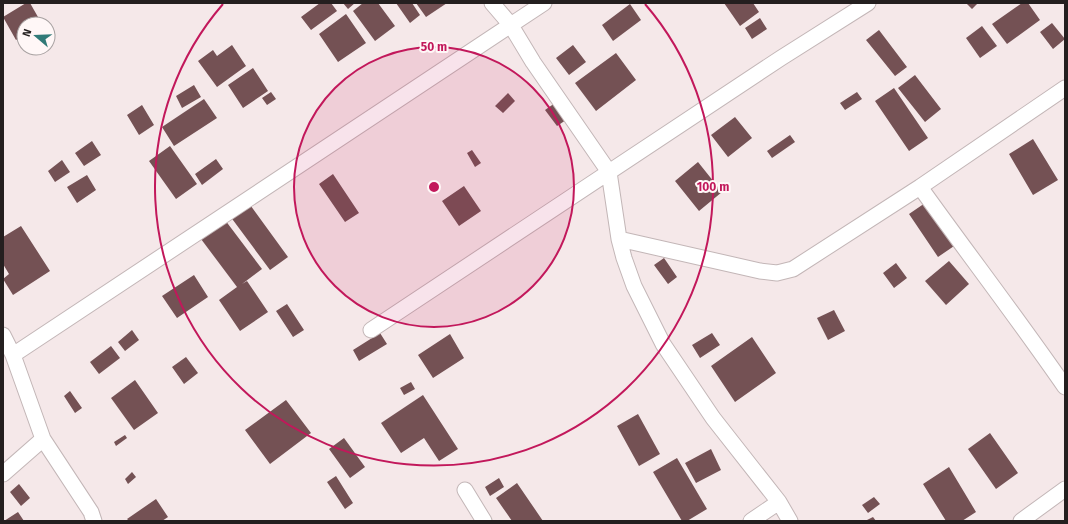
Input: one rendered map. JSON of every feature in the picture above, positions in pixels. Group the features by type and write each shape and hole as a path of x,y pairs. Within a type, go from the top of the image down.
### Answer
{"street":[{"path":"492,3 510,24 533,62 609,172 619,239 624,258 634,286 663,344 713,418 780,502 790,521"},
{"path":"13,355 510,24 544,3"},
{"path":"371,330 781,58 868,3"},
{"path":"619,239 760,271 777,273 793,269 920,187 1065,88"},
{"path":"920,187 1065,386"},
{"path":"3,335 13,355 43,439 91,512 94,521"},
{"path":"3,474 43,439"},
{"path":"1021,521 1065,489"},
{"path":"465,490 484,521"},
{"path":"751,521 780,502"}],"building":[{"path":"26,3 30,3 37,16 16,16 16,40 3,17"},
{"path":"320,3 331,3 337,11 311,30 301,17"},
{"path":"343,3 355,3 348,9"},
{"path":"363,3 378,3 395,26 375,41 353,11"},
{"path":"396,3 412,3 420,15 410,23"},
{"path":"416,3 447,3 426,17"},
{"path":"724,3 753,3 759,12 740,26"},
{"path":"966,3 978,3 972,9"},
{"path":"1022,3 1028,3 1040,20 1007,44 992,24"},
{"path":"630,4 641,20 613,41 602,25"},
{"path":"346,14 366,43 338,62 319,34"},
{"path":"760,18 767,29 752,39 745,28"},
{"path":"1052,23 1065,39 1053,49 1040,32"},
{"path":"982,26 997,46 980,58 966,38"},
{"path":"879,30 907,67 895,76 866,40"},
{"path":"232,45 246,66 217,87 198,61 213,50 217,56"},
{"path":"573,45 586,62 569,75 556,58"},
{"path":"616,53 636,80 596,111 575,83"},
{"path":"253,68 268,91 243,108 228,85"},
{"path":"915,75 941,109 925,122 898,88"},
{"path":"194,85 201,97 182,108 176,96"},
{"path":"894,88 928,138 909,151 875,101"},
{"path":"271,92 276,99 267,105 262,98"},
{"path":"857,92 862,99 845,110 840,103"},
{"path":"508,93 515,101 503,113 495,106"},
{"path":"204,99 217,118 174,146 162,127"},
{"path":"555,103 566,120 557,126 545,110"},
{"path":"142,105 154,125 139,135 127,115"},
{"path":"735,117 752,138 728,157 711,135"},
{"path":"790,135 795,142 772,158 767,151"},
{"path":"1033,139 1058,180 1033,195 1009,154"},
{"path":"92,141 101,155 84,166 75,153"},
{"path":"170,146 197,184 176,199 149,161"},
{"path":"472,150 481,163 475,167 467,153"},
{"path":"216,159 223,169 202,185 195,174"},
{"path":"62,160 70,172 55,182 48,171"},
{"path":"698,162 722,192 699,211 675,181"},
{"path":"333,174 359,213 345,222 319,184"},
{"path":"87,175 96,190 77,203 67,187"},
{"path":"464,186 481,211 459,226 442,201"},
{"path":"928,201 957,244 938,257 909,214"},
{"path":"248,202 288,257 270,270 230,216"},
{"path":"222,216 262,269 242,284 247,281 268,312 240,331 219,300 237,287 198,235"},
{"path":"21,226 50,271 13,295 3,279 9,274 3,264 3,237"},
{"path":"664,258 677,277 668,284 654,265"},
{"path":"949,261 969,284 946,305 925,281"},
{"path":"896,263 907,278 894,288 883,273"},
{"path":"194,275 208,297 177,318 162,296"},
{"path":"287,304 304,330 293,337 276,311"},
{"path":"834,310 845,331 828,340 817,318"},
{"path":"132,330 139,340 125,351 118,342"},
{"path":"380,333 387,344 359,361 353,350"},
{"path":"712,333 720,345 700,358 692,345"},
{"path":"450,334 464,358 433,378 418,355"},
{"path":"752,337 776,373 735,402 711,366"},
{"path":"111,346 120,358 99,374 90,362"},
{"path":"186,357 198,373 184,384 172,367"},
{"path":"135,380 158,413 134,430 111,398"},
{"path":"411,382 415,389 404,395 400,388"},
{"path":"70,391 82,408 75,413 64,396"},
{"path":"423,395 458,449 439,461 424,438 401,453 381,423"},
{"path":"286,400 311,433 270,464 245,430"},
{"path":"638,414 660,454 639,466 617,426"},
{"path":"990,433 1018,473 996,489 968,449"},
{"path":"125,435 127,438 116,446 114,442"},
{"path":"344,438 365,467 350,478 329,449"},
{"path":"711,449 721,470 696,483 685,463"},
{"path":"677,458 707,509 687,521 682,521 653,472"},
{"path":"949,467 976,512 962,521 946,521 923,484"},
{"path":"132,472 136,477 128,484 125,479"},
{"path":"336,476 353,503 345,509 327,482"},
{"path":"499,478 504,487 490,496 485,487"},
{"path":"517,483 543,521 512,521 496,498"},
{"path":"19,484 30,498 21,506 10,492"},
{"path":"874,497 880,504 868,513 862,505"},
{"path":"156,499 168,517 162,521 129,521 127,519"},
{"path":"18,512 24,521 4,521"},
{"path":"873,517 876,521 865,521"}]}
